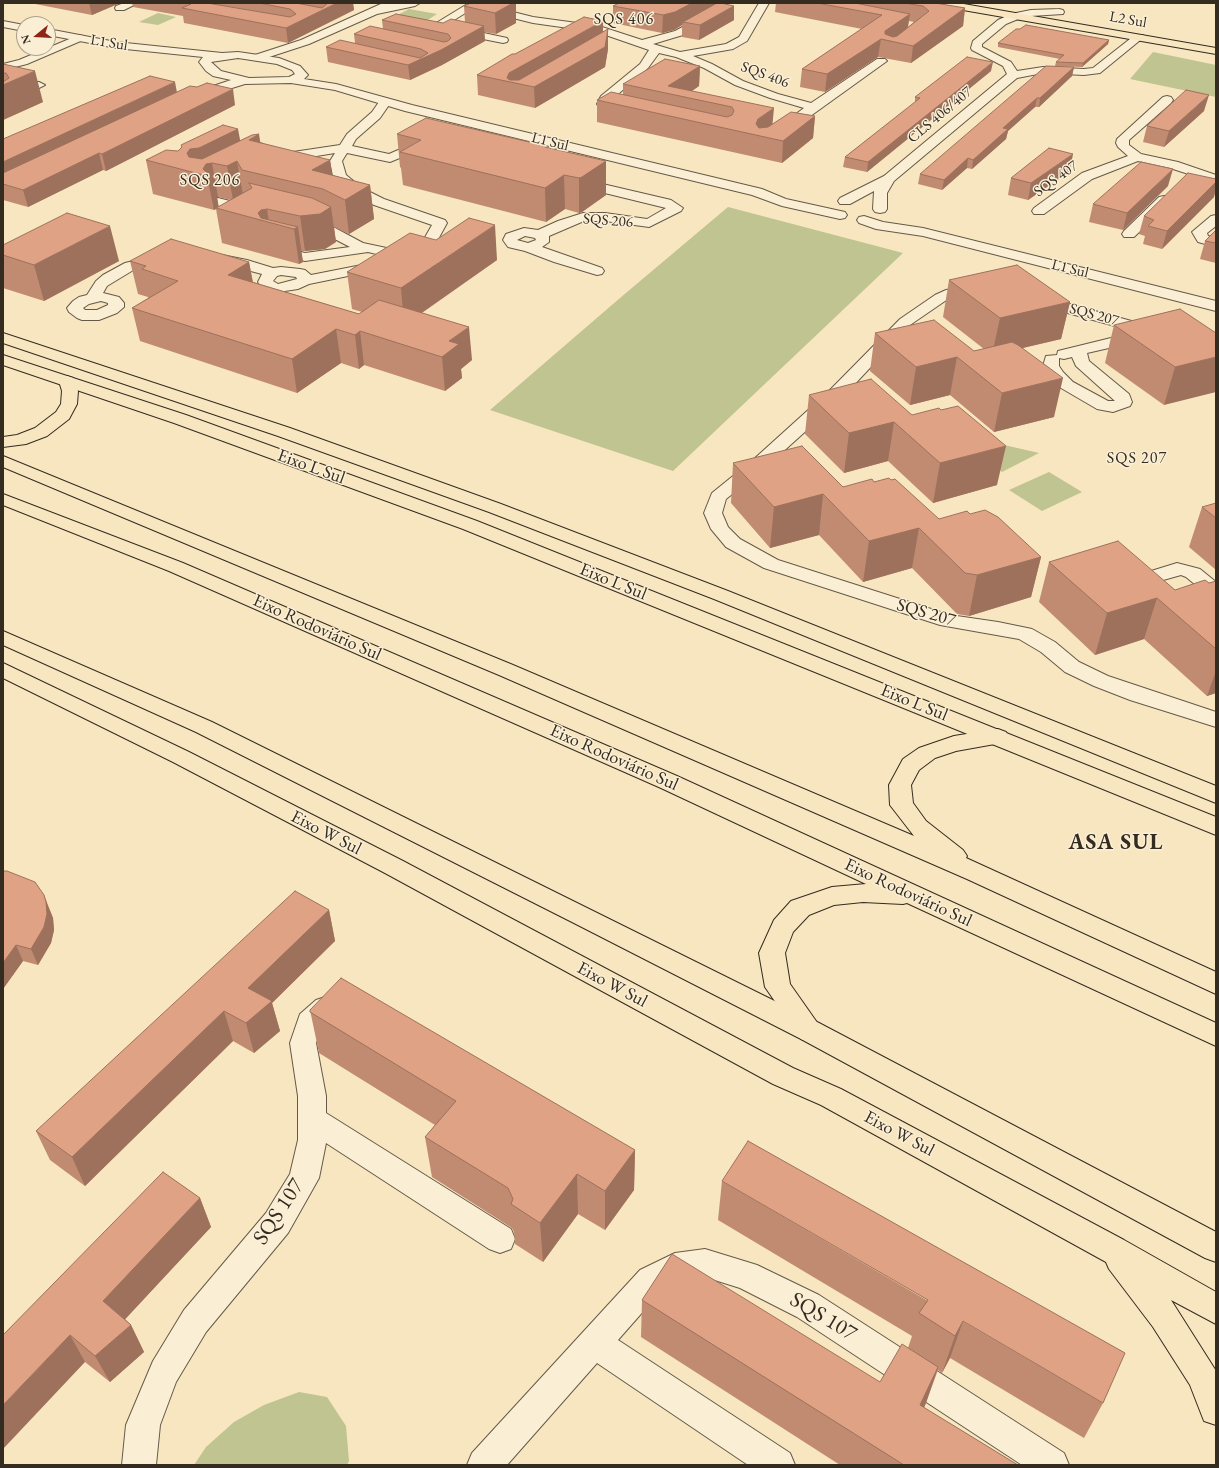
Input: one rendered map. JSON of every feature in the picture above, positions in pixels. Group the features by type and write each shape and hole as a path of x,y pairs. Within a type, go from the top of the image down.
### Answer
{"main road":[{"name":"L2 Sul","path":"940,3 1016,16 1139,30 1215,48"},
{"path":"1013,4 1063,13"},
{"name":"L2 Sul","path":"1158,30 1215,48"},
{"name":"Eixo L Sul","path":"3,338 284,432 495,508 721,595 1216,795"},
{"name":"Eixo L Sul","path":"3,360 180,419 470,525 1216,826"},
{"path":"3,442 20,440 40,432 53,424 63,415 69,404 70,391 67,381"},
{"name":"Eixo Rodoviário Sul","path":"3,461 506,670 976,873 1216,984"},
{"name":"Eixo Rodoviário Sul","path":"3,499 176,567 669,782 1216,1035"},
{"path":"3,637 204,727 810,1031 1216,1248"},
{"name":"Eixo W Sul","path":"3,670 181,757 394,867 783,1076 831,1097 1113,1250 1216,1309"},
{"path":"976,873 918,826 902,806 900,785 911,765 927,753 954,744 998,737"},
{"path":"810,1031 778,987 772,953 783,927 800,908 832,896 863,893 914,896"},
{"path":"1113,1250 1164,1316 1201,1374 1216,1409"}],"street":[{"path":"120,8 133,3"},
{"path":"259,57 291,48 333,30 352,32 349,23 392,3"},
{"path":"374,12 415,3"},
{"name":"SQS 406","path":"710,63 729,47 743,38 764,3"},
{"name":"SQS 406","path":"456,4 494,7 521,17 599,29 656,49 710,63"},
{"path":"494,7 438,25 443,28 503,40"},
{"path":"1063,13 1031,13 1016,16 1002,22 975,45 978,50 994,57 1010,67 1013,75 1033,70 1096,71 1139,30"},
{"path":"642,44 680,33 711,16"},
{"path":"3,24 16,26"},
{"name":"L1 Sul","path":"56,34 170,51 221,56 259,57 279,61 336,87 385,102 765,194 782,202 840,207 866,204 923,232"},
{"path":"607,44 620,36"},
{"path":"3,67 23,62 79,38"},
{"path":"279,61 291,48 322,46 305,42"},
{"name":"SQS 406","path":"680,55 729,47"},
{"path":"629,112 607,107 603,102 607,96 628,81 644,66 656,49"},
{"name":"L1 Sul","path":"170,51 206,65 217,74"},
{"name":"SQS 406","path":"696,53 739,83 774,96 813,107"},
{"path":"206,65 205,60 207,58 221,56"},
{"path":"994,57 1055,70"},
{"path":"768,140 813,107 881,61"},
{"path":"291,80 302,75 301,71"},
{"path":"181,102 195,95 213,82 217,74 244,80"},
{"name":"CLS 406/407","path":"840,207 888,179 1013,75"},
{"path":"195,95 244,80"},
{"name":"L1 Sul","path":"244,80 291,80 336,87"},
{"path":"3,84 39,85"},
{"path":"1167,100 1123,139 1122,142 1124,147 1137,157 1216,178"},
{"path":"385,102 376,115 351,137 343,148 336,161 340,176 357,191 394,208 454,226"},
{"path":"376,115 409,108"},
{"path":"260,162 291,155 343,148 378,157 395,157 418,145 435,147"},
{"name":"SQS 407","path":"1039,212 1087,176 1137,157"},
{"path":"1182,181 1193,171"},
{"name":"SQS 206","path":"497,234 511,237 524,232 540,234 583,217 605,217 645,224 655,221 676,208 666,203 566,179"},
{"name":"CLS 406/407","path":"882,212 880,193 888,179"},
{"path":"1129,234 1172,192"},
{"path":"218,202 269,215"},
{"name":"L1 Sul","path":"840,207 864,220 880,226 923,232 1216,306"},
{"path":"864,220 878,218 882,212"},
{"path":"1216,219 1199,232 1203,238 1216,243"},
{"path":"291,220 326,230 350,242 368,248 412,257"},
{"path":"304,281 304,276 296,272 281,271 272,273 266,278 265,282 292,295 298,285 304,281 383,265 412,257 425,252 440,223"},
{"path":"529,247 542,242 543,238 540,234"},
{"name":"SQS 206","path":"511,237 510,240 513,244 529,247 559,259 598,271"},
{"path":"272,249 314,257 368,248"},
{"path":"207,257 242,263 272,273"},
{"path":"93,298 101,284 120,271 144,261 172,258"},
{"name":"SQS 207","path":"989,290 974,289 951,293 940,298 906,322 840,399 718,497 713,513 720,530 733,543 772,564 947,621 974,626 998,628 1025,634 1048,647 1072,667 1101,681 1146,698 1216,720"},
{"name":"SQS 207","path":"1022,296 1171,336"},
{"path":"906,322 920,332"},
{"name":"SQS 207","path":"1080,356 1117,392 1124,402 1113,407 1103,405 1073,389 1056,375 1051,366 1052,359 1080,356 1148,330"},
{"path":"760,463 782,468"},
{"path":"1142,580 1181,569 1193,573 1216,592"},
{"name":"SQS 107","path":"139,1465 142,1425 164,1372 195,1321 277,1223 304,1178 312,1140 312,1096 303,1043 309,1022 325,1008 345,1000 364,1001"},
{"path":"312,1118 500,1239"},
{"name":"SQS 107","path":"484,1465 651,1280 675,1267 705,1263 746,1274 808,1306 1052,1465"},
{"path":"594,1342 778,1465"}],"green space":[{"path":"409,9 437,14 423,23 394,17"},
{"path":"158,13 176,17 158,25 139,22"},
{"path":"1153,52 1216,65 1216,97 1130,79"},
{"path":"728,207 903,253 673,471 490,410 620,298"},
{"path":"978,439 1039,453 1002,472 974,448"},
{"path":"1049,472 1082,492 1042,511 1009,490"},
{"path":"299,1392 327,1397 346,1426 349,1461 347,1465 194,1465 206,1447 234,1422 264,1405"}],"building":[{"path":"188,3 207,3 290,17 296,14 290,9 259,3 296,3 322,8 328,3 337,3 286,28 182,8 191,4"},
{"path":"471,3 513,3 495,13 464,6"},
{"path":"619,3 692,3 675,12 663,15 613,6"},
{"path":"717,3 734,6 700,25 683,22"},
{"path":"817,3 855,3 910,14 885,31 885,34 893,37 897,36 929,11 923,6 904,3 935,3 965,8 913,46 881,39 827,74 802,69 882,15"},
{"path":"396,14 443,23 451,19 484,26 441,50 408,65 326,47 340,40 420,58 428,53 421,49 354,34 370,26 444,42 451,38 448,34 382,20"},
{"path":"584,17 603,21 509,73 507,78 510,80 519,80 608,29 605,47 534,87 477,75 512,54 515,54"},
{"path":"1026,25 1109,40 1083,63 1056,62 1064,55 998,43 1016,29 1020,29"},
{"path":"967,57 993,62 868,162 845,157 920,98 915,97"},
{"path":"665,59 700,66 668,86 774,108 758,119 756,124 759,128 768,127 791,112 815,116 783,141 597,100 611,92 727,117 732,115 734,111 732,107 623,84"},
{"path":"3,64 35,71 3,85 3,82 9,78 6,73 3,73"},
{"path":"1046,66 1074,67 1040,98 1037,98 1003,128 1008,129 973,160 968,158 944,180 920,174"},
{"path":"150,76 175,82 3,162 3,139"},
{"path":"207,83 233,89 102,154 99,153 23,190 3,184 3,173 190,86 197,87"},
{"path":"1186,90 1209,95 1169,131 1147,126"},
{"path":"426,118 529,142 532,141 542,143 545,147 606,161 582,177 579,178 564,175 545,188 400,152 421,140 397,134"},
{"path":"223,125 238,129 199,148 190,149 187,153 189,157 202,159 252,135 259,134 249,140 330,160 312,170 370,185 345,200 323,189 242,170 237,161 227,166 212,163 206,164 203,169 212,174 207,176 146,160 166,150 178,151 182,147 181,145"},
{"path":"1049,148 1073,154 1031,183 1011,178"},
{"path":"1141,162 1173,169 1127,213 1093,204"},
{"path":"1188,173 1216,179 1216,182 1167,231 1148,226 1154,220 1144,216"},
{"path":"249,183 312,198 331,207 320,214 300,216 267,209 261,210 258,213 261,218 298,227 294,229 216,208 252,188"},
{"path":"67,213 110,226 34,265 3,255 3,245"},
{"path":"469,218 495,225 401,288 347,272 410,233 436,240"},
{"path":"1216,230 1216,243 1205,241"},
{"path":"171,239 249,262 228,275 359,314 379,300 469,327 449,341 459,344 442,357 360,331 355,335 336,329 292,359 132,308 178,281 142,269 146,266 130,261"},
{"path":"1017,265 1070,302 1000,318 949,280"},
{"path":"1180,309 1216,333 1216,357 1175,367 1114,325"},
{"path":"934,320 974,351 1012,342 1063,378 1002,393 957,357 916,367 875,333"},
{"path":"871,379 912,415 939,408 941,410 958,406 1006,446 940,463 894,422 849,433 809,395"},
{"path":"802,446 843,487 872,479 874,482 889,478 891,480 895,479 939,519 967,511 970,514 985,510 998,517 1041,557 977,575 965,573 919,528 869,541 823,494 774,507 733,463"},
{"path":"1216,503 1216,518 1202,507"},
{"path":"1118,541 1175,590 1205,580 1209,583 1216,581 1216,649 1157,598 1107,613 1049,562"},
{"path":"3,871 7,871 35,882 44,895 47,914 44,927 31,949 16,945 3,963"},
{"path":"295,891 329,910 248,988 272,1001 246,1023 224,1011 72,1157 36,1131"},
{"path":"341,978 635,1150 605,1191 577,1174 540,1223 511,1204 513,1199 508,1188 425,1137 456,1101 310,1012 310,1010"},
{"path":"748,1141 1125,1353 1103,1403 963,1321 955,1336 919,1313 928,1300 722,1181"},
{"path":"163,1172 200,1198 103,1301 131,1325 95,1356 70,1335 3,1405 3,1335"},
{"path":"672,1254 880,1382 902,1344 938,1367 920,1405 1018,1465 904,1465 642,1300"}],"district":[{"name":"SQS 406","path":"624,20"},
{"name":"SQS 206","path":"210,181"},
{"name":"SQS 207","path":"1137,459"},
{"name":"ASA SUL","path":"1116,843"}]}
